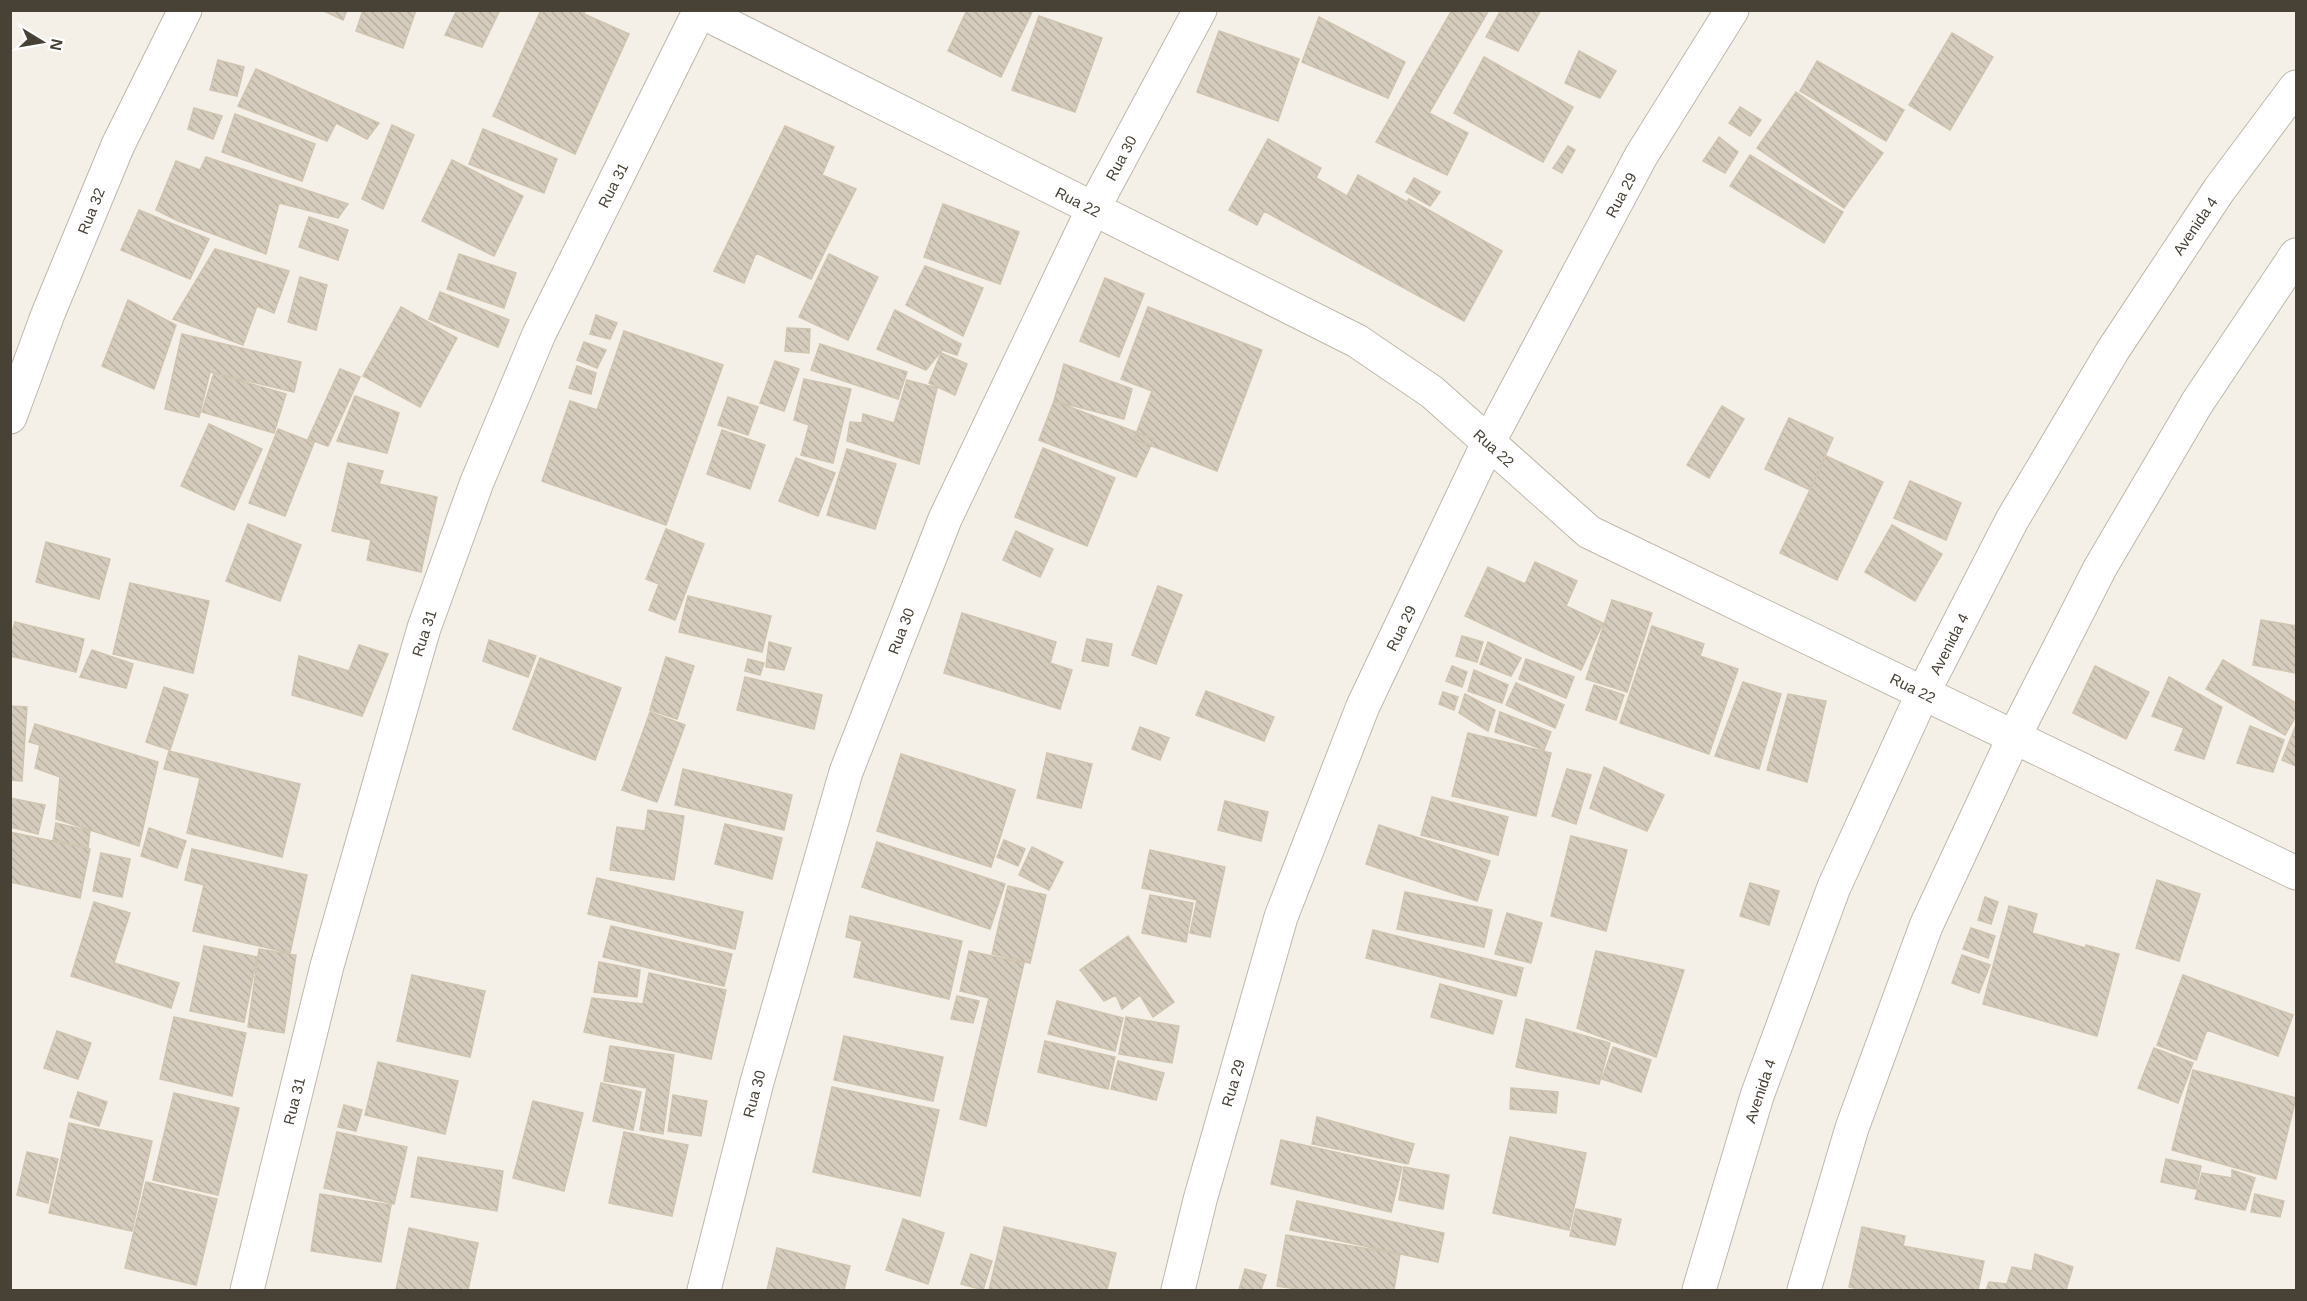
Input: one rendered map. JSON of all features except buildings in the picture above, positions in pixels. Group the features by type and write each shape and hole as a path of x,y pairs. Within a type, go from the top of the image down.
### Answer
{"street":[{"name":"Rua 32","path":"10,417 48,314 118,145 185,10"},
{"name":"Rua 30","path":"704,1290 757,1082 846,772 945,519 1093,209 1200,10"},
{"name":"Rua 29","path":"1178,1290 1200,1200 1281,917 1363,706 1488,443 1641,156 1732,10"},
{"name":"Rua 22","path":"699,11 1357,341 1432,392 1589,532 2296,873"},
{"name":"Rua 31","path":"247,1290 327,966 424,628 477,482 538,334 699,11"},
{"name":"Avenida 4","path":"1699,1290 1757,1096 1833,887 1923,693 2012,520 2113,350 2219,190 2296,87"},
{"path":"1804,1290 1852,1128 1926,926 2014,737 2106,558 2197,403 2296,255"}]}
